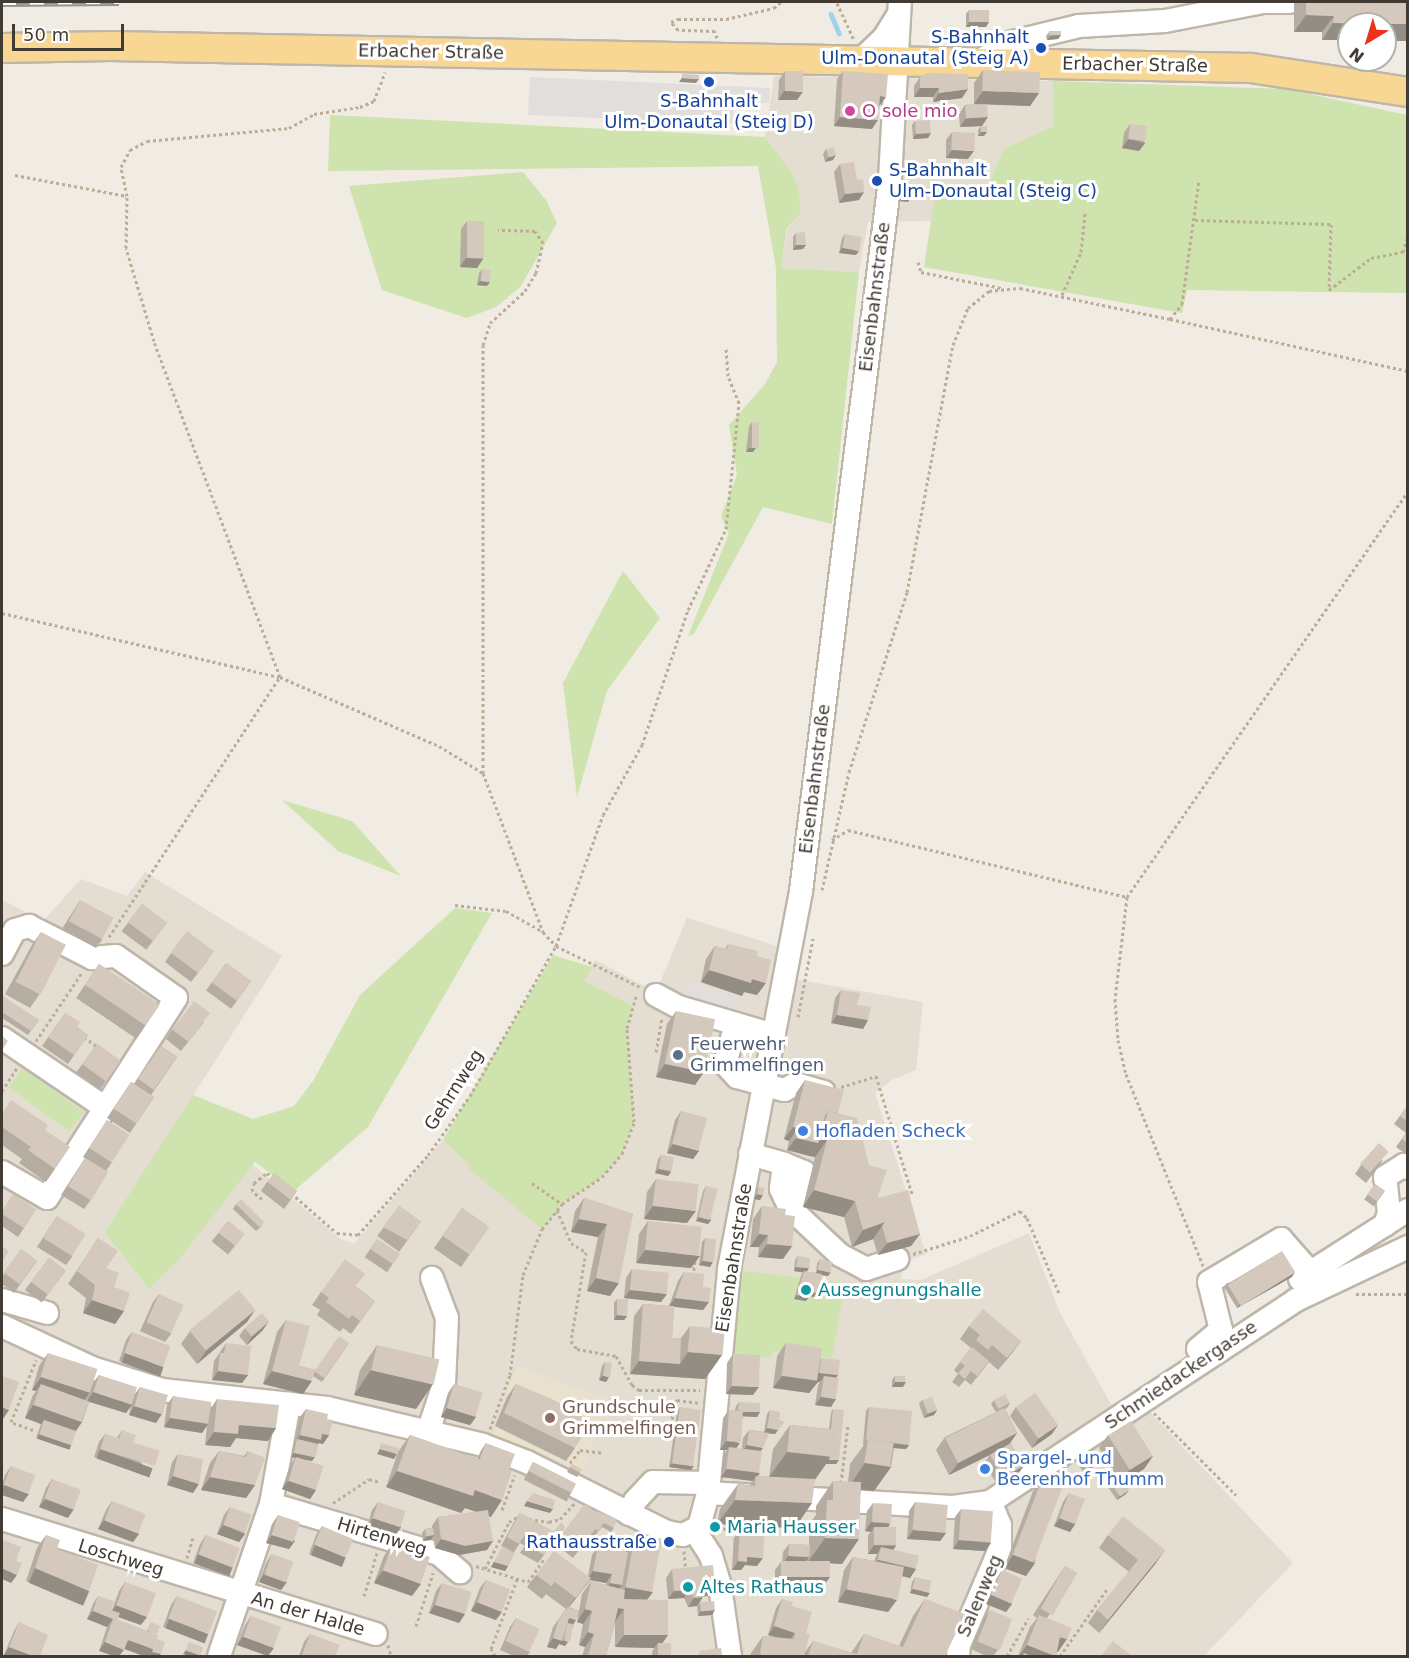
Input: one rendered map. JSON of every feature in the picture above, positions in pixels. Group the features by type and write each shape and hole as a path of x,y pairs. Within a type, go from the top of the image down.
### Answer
{"main road":[{"name":"Erbacher Straße","path":"2,48 133,46 857,50 897,62 1251,68 1407,92"}],"street":[{"path":"977,62 1013,42 1079,26 1165,21 1263,2 1289,2"},
{"path":"857,50 884,38 899,7"},
{"name":"Eisenbahnstraße","path":"708,1488 729,1269 801,891 890,179 899,7"},
{"path":"2,1172 47,1198 176,998 116,956 94,957 28,926 15,930 3,949"},
{"path":"654,994 736,1024 774,1035"},
{"path":"736,1024 725,1064 737,1077 784,1090 796,1083 824,1092"},
{"path":"2,1038 104,1107"},
{"path":"750,1154 784,1164 781,1189 790,1208 840,1255 866,1269 897,1259"},
{"path":"1385,1225 1389,1213 1385,1177 1404,1165 1407,1168"},
{"path":"1171,1380 1178,1365 1221,1330 1407,1210"},
{"path":"1353,1270 1363,1257 1407,1226"},
{"path":"1221,1330 1209,1282 1281,1239 1311,1272"},
{"name":"Schmiedackergasse","path":"629,1514 635,1501 653,1482 839,1500 953,1507 990,1502 1171,1380 1296,1300 1353,1270 1407,1247"},
{"path":"428,1432 444,1384 447,1318 432,1278"},
{"path":"2,1300 47,1313"},
{"path":"2,1326 92,1368 162,1389 327,1408 483,1445 520,1459 667,1532 683,1534 698,1527"},
{"name":"An der Halde","path":"219,1656 271,1504 289,1404"},
{"path":"708,1488 698,1527 711,1556 720,1586 730,1656"},
{"name":"Salenweg","path":"958,1656 959,1645 1000,1549 1000,1525 990,1502"},
{"name":"Hirtenweg","path":"271,1504 439,1554 460,1572"},
{"name":"Loschweg","path":"2,1519 240,1595"},
{"name":"An der Halde","path":"240,1595 376,1634"}],"path":[{"path":"717,40 715,31 678,30 671,22 678,19 726,19 774,8 781,2"},
{"path":"837,3 857,50"},
{"path":"280,677 154,341 126,248 127,196 121,167 130,150 147,141 289,128 314,114 360,107 374,101 381,87"},
{"path":"15,175 127,196"},
{"path":"1170,319 1182,304 1199,180"},
{"path":"1062,295 1081,252 1085,213"},
{"path":"1195,220 1332,224 1329,290 1371,258 1403,252 1407,236"},
{"path":"498,230 535,231 543,243 537,273 525,291 490,323 483,345 483,773 543,932"},
{"path":"918,262 921,272 1003,288 1062,295 1407,371"},
{"path":"820,897 831,841 907,592 958,326 977,299 1003,288"},
{"name":"Gehrnweg","path":"262,1199 252,1191 254,1183 267,1173 337,1233 358,1235 428,1155 470,1096 556,946 603,815 642,745 688,610 726,529 739,403 728,376 726,348"},
{"path":"1209,1282 1126,1074 1118,1040 1115,999 1127,897 1407,491"},
{"path":"2,613 280,677 439,746 483,773"},
{"path":"2,1091 143,886 280,677"},
{"path":"831,841 848,830 1127,897"},
{"path":"455,905 506,912 543,932 556,946 654,994"},
{"path":"797,1018 814,930"},
{"path":"654,994 656,1052"},
{"path":"483,1445 510,1375 523,1275 542,1229 562,1204 602,1177 622,1154 634,1122 627,1028 654,994"},
{"path":"53,1016 62,1022"},
{"path":"81,1035 100,1048"},
{"path":"824,1092 876,1076 912,1194"},
{"path":"532,1183 562,1204"},
{"path":"557,1210 571,1243 586,1252 571,1341 577,1349 616,1356 632,1385 639,1390 717,1390"},
{"path":"897,1259 970,1236 1020,1211 1027,1218 1059,1293"},
{"path":"693,1276 696,1256"},
{"path":"33,1430 11,1422 43,1345"},
{"path":"672,1419 676,1400"},
{"path":"1141,1400 1236,1495"},
{"path":"839,1500 848,1425"},
{"path":"562,1479 580,1450 603,1453"},
{"path":"502,1510 520,1459"},
{"path":"321,1519 332,1503 354,1486 369,1479 380,1482"},
{"path":"485,1569 509,1522 528,1517 549,1522 560,1519 582,1489"},
{"path":"698,1527 750,1530"},
{"path":"364,1596 382,1537"},
{"path":"416,1626 439,1554"},
{"path":"685,1554 687,1576"},
{"path":"460,1572 476,1566 528,1582 545,1558"},
{"path":"495,1656 491,1649 517,1579"},
{"path":"1060,1656 1108,1588"},
{"path":"1007,1656 1028,1619"}],"shaded area":[{"path":"774,76 1053,81 1053,126 1003,149 988,187 935,194 931,221 868,222 859,272 781,268 788,228 800,214 793,174 765,137"},
{"path":"530,77 770,88 769,103 734,102 733,124 528,115"},
{"path":"145,872 282,956 106,1232 149,1289 178,1261 252,1164 339,1238 354,1244 443,1140 469,1165 595,960 656,992 687,918 781,947 777,976 923,1002 916,1070 892,1080 875,1093 926,1254 905,1262 901,1279 921,1280 1029,1233 1060,1313 1113,1408 1142,1404 1293,1563 1204,1656 2,1656 2,904 4,901 43,921 81,879 127,896"},
{"path":"688,982 740,996 736,1013 683,999"},
{"name":"Grundschule Grimmelfingen","path":"517,1366 609,1400 583,1470 491,1436"}],"green space":[{"path":"1053,81 1287,89 1407,115 1407,293 1187,290 1182,313 924,267 935,194 988,187 1003,149 1053,126"},
{"path":"330,115 765,137 793,174 799,192 800,214 787,228 781,268 859,272 832,524 763,507 694,634 688,636 729,533 721,516 737,475 729,425 765,384 777,362 776,268 758,166 328,171"},
{"path":"523,172 546,200 557,223 521,286 496,307 467,318 382,290 349,186"},
{"path":"623,571 660,618 607,691 577,797 563,683"},
{"path":"282,800 352,821 401,876 338,851"},
{"path":"455,908 492,913 368,1127 294,1191 255,1162 178,1261 149,1289 105,1232 193,1095 253,1119 294,1106 313,1081 360,995"},
{"path":"553,955 592,967 584,981 633,1006 627,1028 634,1122 622,1154 602,1177 562,1204 542,1229 468,1168 469,1165 443,1140"},
{"path":"23,1068 84,1112 70,1132 9,1087"},
{"path":"734,1270 845,1283 832,1358 773,1351 772,1358 724,1354"}],"building":[{"path":"1306,2 1407,2 1407,24 1397,24 1397,12 1337,12 1337,23 1333,23 1334,16 1306,15"},
{"path":"969,10 989,10 989,22 969,22"},
{"path":"1049,31 1061,31 1061,35 1049,35"},
{"path":"983,70 1040,72 1039,93 982,91"},
{"path":"785,71 803,71 803,91 785,91"},
{"path":"843,71 888,74 886,97 880,96 878,120 840,117"},
{"path":"927,73 968,74 968,89 939,93 939,88 920,88 920,77"},
{"path":"682,74 699,75 699,79 682,78"},
{"path":"987,104 988,117 966,119 965,106"},
{"path":"930,120 931,133 916,134 915,121"},
{"path":"1130,124 1147,126 1145,141 1128,139"},
{"path":"981,126 987,126 987,132 981,132"},
{"path":"952,132 975,133 974,151 951,150"},
{"path":"834,147 836,155 828,157 826,149"},
{"path":"854,162 857,180 863,179 864,192 845,194 840,164"},
{"path":"903,183 912,184 910,198 902,197"},
{"path":"467,221 484,221 484,258 467,258"},
{"path":"805,232 806,245 796,245 796,233"},
{"path":"845,234 862,237 859,251 843,248"},
{"path":"482,269 491,270 490,282 481,281"},
{"path":"752,422 759,422 759,448 752,448"},
{"path":"80,900 114,918 102,939 69,921"},
{"path":"142,904 167,923 153,941 128,922"},
{"path":"187,931 214,951 198,973 171,953"},
{"path":"41,932 66,945 41,995 16,982"},
{"path":"728,944 758,951 757,956 771,960 766,983 752,979 751,983 709,970 715,946 727,949"},
{"path":"226,963 251,981 237,1001 212,982"},
{"path":"99,964 160,1005 146,1026 85,985"},
{"path":"841,990 860,993 857,1005 871,1007 868,1020 837,1015"},
{"path":"3,996 39,1020 31,1031 2,1012"},
{"path":"194,1001 210,1013 188,1042 172,1030"},
{"path":"676,1011 715,1019 704,1072 665,1064"},
{"path":"65,1013 80,1022 77,1027 88,1035 74,1055 48,1037"},
{"path":"2,1036 8,1041 2,1050"},
{"path":"97,1044 120,1061 106,1081 82,1064"},
{"path":"161,1046 177,1057 154,1090 138,1079"},
{"path":"805,1080 844,1090 838,1113 828,1111 825,1115 818,1143 796,1138 798,1128 793,1127"},
{"path":"131,1082 154,1097 136,1124 114,1109"},
{"path":"11,1100 48,1125 45,1130 70,1147 55,1169 28,1150 31,1147 2,1127 2,1114"},
{"path":"1407,1106 1407,1121 1400,1116"},
{"path":"681,1111 707,1118 698,1151 672,1144"},
{"path":"828,1111 857,1118 869,1165 887,1170 878,1195 885,1222 863,1230 855,1201 814,1190 827,1140 821,1139"},
{"path":"107,1120 130,1135 112,1162 89,1148"},
{"path":"1407,1132 1407,1143 1402,1139"},
{"path":"1379,1143 1389,1152 1370,1173 1360,1164"},
{"path":"661,1155 674,1157 672,1171 659,1169"},
{"path":"85,1158 108,1172 91,1200 68,1186"},
{"path":"274,1173 297,1191 290,1200 267,1182"},
{"path":"656,1179 699,1184 695,1211 653,1206"},
{"path":"1375,1184 1385,1191 1377,1202 1368,1195"},
{"path":"706,1186 718,1189 710,1220 698,1217"},
{"path":"759,1187 765,1188 763,1195 757,1194"},
{"path":"908,1190 920,1234 887,1243 882,1226 885,1222 878,1198"},
{"path":"13,1194 36,1209 24,1228 2,1214"},
{"path":"584,1198 633,1214 619,1283 596,1278 607,1224 579,1219"},
{"path":"241,1199 264,1222 259,1227 236,1204"},
{"path":"399,1206 421,1222 407,1240 383,1227"},
{"path":"762,1206 786,1209 785,1215 795,1216 792,1246 767,1244 768,1235 759,1234"},
{"path":"462,1208 489,1227 470,1255 442,1236"},
{"path":"57,1216 86,1234 72,1256 43,1238"},
{"path":"228,1221 244,1234 235,1246 219,1233"},
{"path":"648,1221 702,1227 699,1255 645,1250"},
{"path":"98,1238 118,1251 106,1268 119,1273 114,1287 130,1293 124,1311 92,1300 95,1285 77,1271"},
{"path":"705,1238 716,1239 714,1262 703,1261"},
{"path":"377,1239 399,1254 393,1264 370,1249"},
{"path":"2,1246 9,1251 2,1262"},
{"path":"21,1249 37,1261 20,1284 4,1272"},
{"path":"1282,1251 1295,1272 1241,1306 1228,1285"},
{"path":"798,1256 810,1258 809,1268 796,1267"},
{"path":"49,1258 66,1271 48,1295 31,1282"},
{"path":"345,1259 365,1274 355,1287 375,1301 360,1321 352,1315 349,1319 326,1302 329,1298 321,1292"},
{"path":"820,1259 833,1262 830,1273 818,1270"},
{"path":"632,1269 669,1273 667,1294 630,1290"},
{"name":"Aussegnungshalle","path":"804,1271 822,1274 818,1293 810,1292 809,1297 797,1295"},
{"path":"684,1272 704,1274 703,1287 711,1288 709,1302 675,1298"},
{"path":"239,1290 255,1310 206,1350 189,1330"},
{"path":"159,1294 184,1305 171,1333 146,1322"},
{"path":"617,1299 628,1299 627,1316 617,1315"},
{"path":"643,1304 674,1306 672,1338 681,1338 680,1364 639,1361"},
{"path":"983,1309 1021,1341 1007,1358 992,1345 988,1350 976,1340 980,1335 969,1326"},
{"path":"262,1313 269,1321 252,1336 245,1328"},
{"path":"286,1320 310,1326 299,1366 315,1370 312,1381 272,1371"},
{"path":"690,1326 725,1329 723,1355 688,1352"},
{"path":"132,1332 171,1346 163,1367 124,1353"},
{"path":"339,1336 349,1343 324,1378 314,1371"},
{"path":"226,1343 251,1346 248,1375 218,1371 220,1353 224,1353"},
{"path":"786,1343 822,1348 817,1381 781,1376"},
{"path":"377,1345 439,1359 434,1385 371,1370"},
{"path":"972,1347 989,1361 977,1376 971,1371 965,1379 958,1373 965,1366 960,1362"},
{"path":"48,1353 97,1369 90,1393 40,1377"},
{"path":"733,1354 760,1355 759,1387 732,1386"},
{"path":"821,1358 840,1360 838,1375 819,1373"},
{"path":"605,1362 612,1363 610,1377 603,1376"},
{"path":"99,1375 137,1387 131,1404 93,1392"},
{"path":"2,1376 19,1382 9,1410 2,1407"},
{"path":"824,1376 839,1378 836,1399 821,1397"},
{"path":"895,1376 905,1376 905,1382 895,1382"},
{"path":"41,1384 89,1401 81,1422 33,1405"},
{"path":"454,1384 483,1393 475,1417 447,1408"},
{"path":"516,1384 554,1400 591,1422 575,1448 504,1413"},
{"path":"140,1387 168,1395 162,1414 134,1406"},
{"path":"1035,1393 1058,1425 1039,1439 1016,1407"},
{"path":"1005,1394 1010,1403 998,1409 994,1400"},
{"path":"173,1396 212,1402 208,1424 170,1418"},
{"path":"932,1397 937,1410 928,1414 923,1401"},
{"path":"217,1399 279,1405 276,1428 239,1425 238,1434 214,1432"},
{"path":"739,1402 760,1403 760,1412 738,1410"},
{"path":"680,1407 701,1410 693,1466 672,1463"},
{"path":"869,1407 912,1411 909,1445 868,1439 866,1441"},
{"path":"1004,1408 1017,1433 958,1463 945,1438"},
{"path":"306,1409 328,1414 327,1419 333,1420 329,1435 322,1434 321,1440 300,1435"},
{"path":"833,1409 844,1410 839,1460 829,1460 834,1430 831,1430"},
{"path":"729,1410 743,1411 741,1442 727,1441"},
{"path":"770,1410 780,1412 779,1420 784,1422 778,1430 767,1428"},
{"path":"44,1420 76,1431 71,1445 39,1434"},
{"path":"1131,1421 1153,1456 1130,1470 1108,1435"},
{"path":"790,1425 834,1430 831,1456 787,1452"},
{"path":"122,1430 136,1435 133,1444 119,1438"},
{"path":"749,1430 769,1433 763,1448 747,1445"},
{"path":"105,1434 160,1451 155,1466 100,1449"},
{"path":"410,1435 512,1471 502,1500 475,1490 473,1496 397,1471"},
{"path":"297,1439 318,1444 315,1458 294,1453"},
{"path":"868,1439 894,1443 890,1467 864,1463"},
{"path":"381,1443 399,1448 398,1454 379,1449"},
{"path":"486,1443 515,1454 508,1471 480,1460"},
{"path":"1011,1443 1024,1466 1003,1477 990,1455"},
{"path":"729,1447 762,1451 759,1473 726,1469"},
{"path":"219,1451 246,1457 248,1451 265,1458 255,1485 210,1477"},
{"path":"1092,1452 1098,1462 1086,1469 1080,1459"},
{"path":"178,1454 203,1459 199,1484 173,1476"},
{"path":"296,1457 324,1466 316,1490 288,1481"},
{"path":"533,1462 576,1484 571,1493 528,1471"},
{"path":"572,1464 582,1469 580,1473 570,1468"},
{"path":"11,1466 35,1475 28,1494 4,1485"},
{"path":"756,1476 815,1479 812,1503 735,1500 738,1484 755,1486"},
{"path":"1120,1477 1129,1490 1120,1496 1111,1483"},
{"path":"52,1479 81,1490 73,1510 44,1499"},
{"path":"1042,1479 1063,1487 1034,1563 1013,1555"},
{"path":"833,1481 861,1482 859,1539 825,1538 827,1500 833,1500"},
{"path":"533,1493 555,1500 553,1509 527,1501"},
{"path":"1069,1493 1085,1499 1075,1524 1059,1518"},
{"path":"112,1501 146,1514 138,1534 104,1521"},
{"path":"378,1502 406,1511 400,1527 373,1518"},
{"path":"915,1502 948,1505 945,1533 913,1530"},
{"path":"873,1503 892,1504 891,1523 872,1522"},
{"path":"585,1504 606,1520 598,1531 595,1529 579,1550 561,1535"},
{"path":"230,1507 252,1515 245,1533 224,1525"},
{"path":"961,1509 993,1511 991,1542 959,1540"},
{"path":"488,1510 493,1541 465,1546 441,1539 438,1517"},
{"path":"597,1511 617,1519 614,1528 604,1523 606,1520"},
{"path":"520,1513 556,1533 544,1555 526,1545 531,1537 525,1534 519,1544 507,1537"},
{"path":"278,1515 300,1522 293,1542 272,1535"},
{"path":"1123,1516 1165,1550 1108,1620 1097,1610 1138,1560 1108,1535"},
{"path":"561,1523 565,1527 560,1533 556,1530"},
{"path":"740,1525 765,1527 763,1558 747,1557 747,1562 738,1561"},
{"path":"322,1526 353,1539 345,1558 314,1544"},
{"path":"874,1527 896,1527 896,1545 874,1545"},
{"path":"433,1528 434,1535 426,1536 425,1529"},
{"path":"635,1534 662,1539 652,1592 626,1587"},
{"path":"46,1535 60,1540 57,1549 98,1565 89,1591 35,1568"},
{"path":"206,1535 240,1548 232,1568 198,1555"},
{"path":"3,1540 21,1547 16,1561 22,1563 17,1575 2,1568"},
{"path":"392,1544 430,1557 421,1583 383,1570"},
{"path":"789,1544 810,1545 809,1557 788,1556"},
{"path":"503,1546 515,1553 508,1566 494,1562"},
{"path":"598,1546 628,1552 622,1585 610,1583 612,1574 593,1571"},
{"path":"881,1547 919,1556 916,1568 878,1560"},
{"path":"554,1551 591,1578 576,1598 555,1582 551,1586 536,1575"},
{"path":"272,1554 294,1562 286,1583 264,1575"},
{"path":"853,1557 904,1567 898,1599 847,1589"},
{"path":"781,1561 830,1561 830,1577 781,1577"},
{"path":"713,1565 715,1587 702,1588 703,1597 694,1598 689,1590 674,1591 672,1569"},
{"path":"1065,1566 1077,1573 1053,1615 1040,1608"},
{"path":"1002,1570 1022,1579 1011,1604 991,1595"},
{"path":"915,1577 932,1581 929,1593 912,1589"},
{"path":"486,1580 510,1589 502,1612 477,1602"},
{"path":"591,1581 625,1590 624,1599 668,1600 668,1635 624,1635 624,1609 618,1608 606,1656 588,1656 594,1634 588,1632 592,1611 585,1609"},
{"path":"125,1582 156,1593 147,1617 116,1605"},
{"path":"442,1583 472,1592 465,1614 435,1605"},
{"path":"98,1596 114,1601 111,1610 120,1613 117,1620 158,1635 153,1649 128,1640 124,1650 105,1642 113,1619 93,1611"},
{"path":"177,1596 217,1611 209,1634 168,1618"},
{"path":"782,1599 793,1602 792,1606 812,1612 806,1634 774,1626"},
{"path":"925,1599 965,1614 945,1656 808,1656 813,1641 857,1654 864,1634 903,1647"},
{"path":"714,1601 715,1610 701,1611 700,1602"},
{"path":"568,1607 579,1611 576,1620 569,1618 562,1641 553,1638 559,1619"},
{"path":"990,1610 1012,1619 1000,1651 977,1642"},
{"path":"1039,1615 1072,1628 1067,1639 1060,1637 1056,1656 1027,1645"},
{"path":"251,1616 281,1627 274,1648 243,1637"},
{"path":"516,1618 540,1629 529,1652 505,1641"},
{"path":"19,1622 48,1635 40,1656 33,1656 9,1647"},
{"path":"151,1622 160,1626 156,1634 147,1630"},
{"path":"567,1623 573,1624 570,1642 564,1641"},
{"path":"795,1632 810,1634 804,1656 762,1656 760,1653 763,1636 794,1639"},
{"path":"310,1634 340,1645 335,1656 302,1655"},
{"path":"157,1639 165,1642 161,1654 152,1652"},
{"path":"1113,1641 1132,1656 1101,1656"},
{"path":"189,1642 203,1647 200,1656 186,1650"},
{"path":"658,1643 671,1643 671,1656 658,1656"},
{"path":"721,1648 722,1656 699,1656 699,1651"}],"waterway":[{"path":"831,14 839,33"}],"railway":[{"path":"2,3 119,2"}],"place":[{"name":"S-Bahnhalt Ulm-Donautal (Steig A)","path":"1041,48"},
{"name":"S-Bahnhalt Ulm-Donautal (Steig D)","path":"709,82"},
{"name":"O sole mio","path":"850,111"},
{"name":"S-Bahnhalt Ulm-Donautal (Steig C)","path":"877,181"},
{"name":"Feuerwehr Grimmelfingen","path":"678,1055"},
{"name":"Hofladen Scheck","path":"803,1131"},
{"name":"Aussegnungshalle","path":"806,1290"},
{"name":"Grundschule Grimmelfingen","path":"550,1418"},
{"name":"Spargel- und Beerenhof Thumm","path":"985,1469"},
{"name":"Maria Hausser","path":"715,1527"},
{"name":"Rathausstraße","path":"669,1542"},
{"name":"Altes Rathaus","path":"688,1587"}]}
